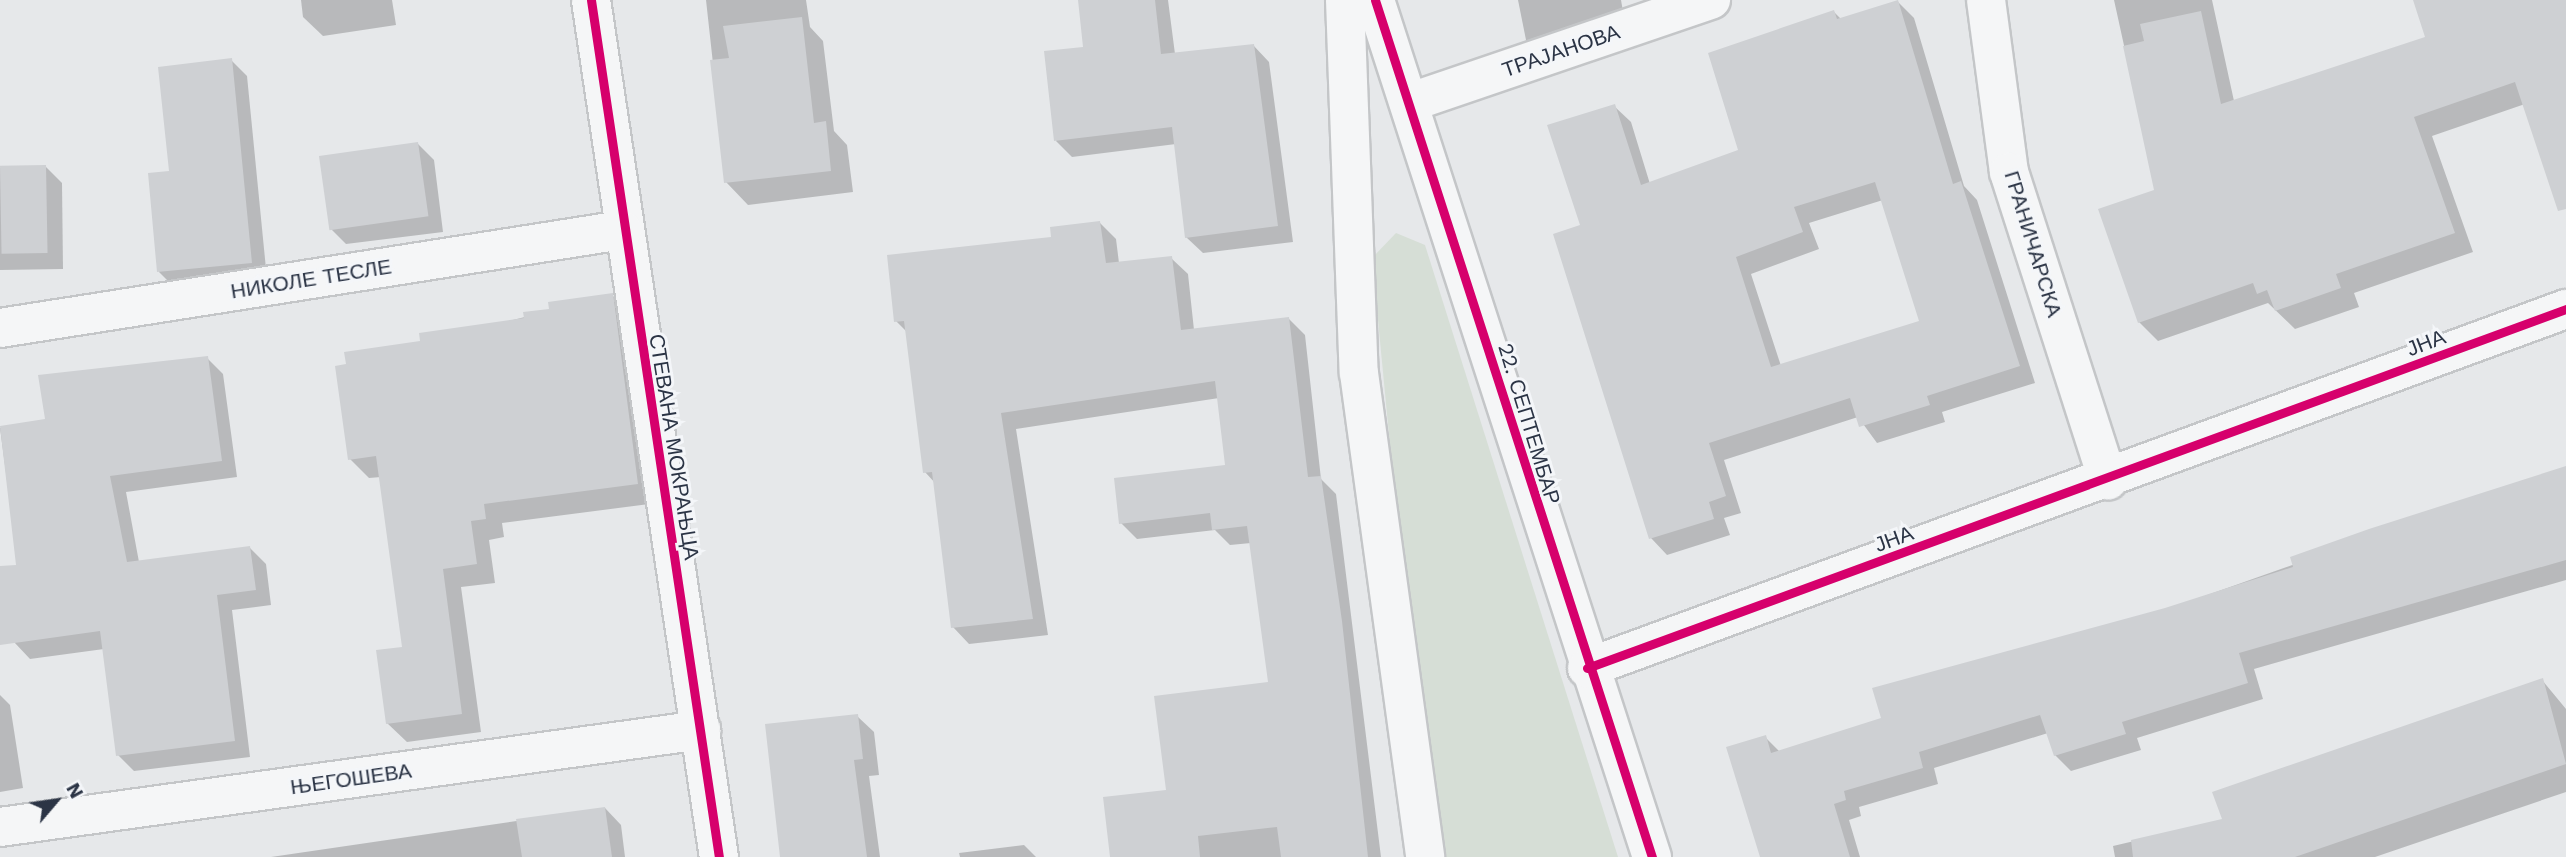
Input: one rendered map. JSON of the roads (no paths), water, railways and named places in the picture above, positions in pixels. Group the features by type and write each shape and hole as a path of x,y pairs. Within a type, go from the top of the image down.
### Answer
{"street":[{"name":"СТЕВАНА МОКРАЊЦА","path":"591,0 622,230 719,857"},
{"path":"1345,0 1359,373 1425,857"},
{"name":"22. СЕПТЕМБАР","path":"1376,0 1411,102 1587,668 1652,857"},
{"name":"ТРАЈАНОВА","path":"1411,102 1711,0"},
{"name":"ГРАНИЧАРСКА","path":"1986,0 2009,172 2108,481"},
{"name":"НИКОЛЕ ТЕСЛЕ","path":"0,328 622,230"},
{"name":"ЈНА","path":"1587,668 2108,481 2566,309"},
{"name":"ЊЕГОШЕВА","path":"0,827 701,730"}]}
